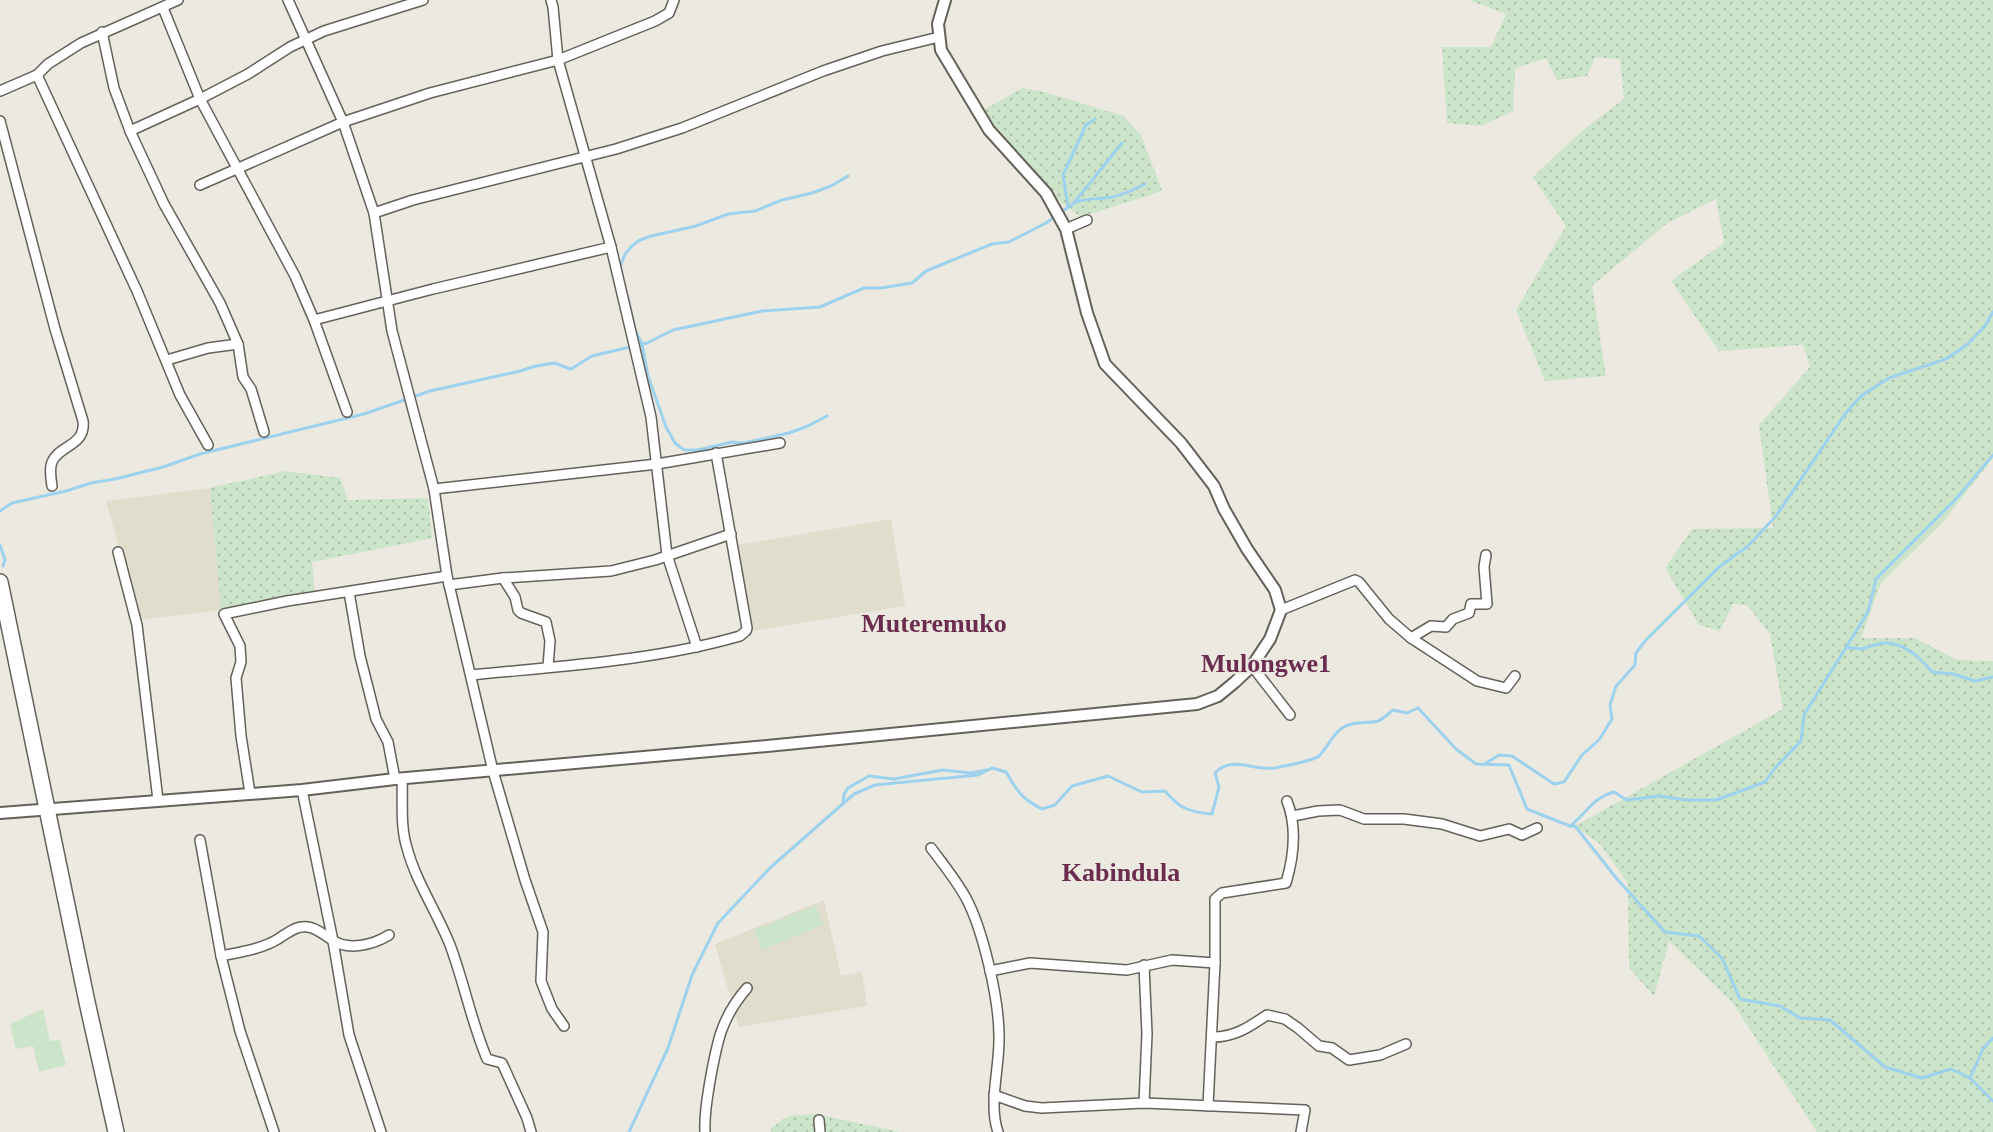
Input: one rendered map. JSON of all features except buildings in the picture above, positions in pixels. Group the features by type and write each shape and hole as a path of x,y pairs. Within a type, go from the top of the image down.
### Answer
{"highway":[{"path":"0,582 6,638 46,809 116,1132"}],"street":[{"path":"0,91 37,75 63,54 102,32 178,0"},
{"path":"288,0 343,122 374,213 392,331 434,489 448,580 493,771 543,932 541,981 552,1010 564,1026"},
{"path":"130,131 248,74 306,39 334,27 423,0"},
{"path":"550,0 553,7 558,60 611,247 651,417 667,555 697,646"},
{"path":"200,185 343,122 430,93 558,60 655,21 669,13 674,0"},
{"path":"0,813 302,790 1197,704 1218,696 1252,666 1270,639 1281,610 1275,590 1247,549 1224,509 1214,486 1181,443 1105,364 1087,313 1066,229 1046,193 988,130 941,50 938,24 945,0"},
{"path":"163,8 200,99 295,276 314,320 347,412"},
{"path":"102,32 114,88 130,131 164,204 220,303 238,344 243,377 251,388 264,432"},
{"path":"374,213 413,200 586,156 682,128 823,71 882,51 939,37"},
{"path":"37,75 137,291 188,411 208,445"},
{"path":"0,121 55,329 84,428 71,446 54,458 51,463 52,486"},
{"path":"1066,229 1087,220"},
{"path":"314,320 611,247"},
{"path":"167,360 208,348 238,344"},
{"path":"434,489 657,464 780,443"},
{"path":"471,675 646,656 740,636 746,631 717,453"},
{"path":"250,794 241,736 236,678 242,662 240,646 224,614 350,591 448,580 611,570 731,534"},
{"path":"118,552 139,635 158,800"},
{"path":"1411,638 1431,626 1446,627 1453,619 1469,613 1471,604 1487,604 1484,567 1486,555"},
{"path":"503,578 514,597 518,610 546,622 550,641 548,667"},
{"path":"1281,610 1355,580 1389,619 1411,638 1465,674 1488,685 1506,688 1515,676"},
{"path":"350,591 360,656 376,719 388,742 399,779 406,847 449,943 475,1031 487,1059 502,1063 531,1132"},
{"path":"1252,666 1290,715"},
{"path":"302,790 333,942 349,1035 381,1132"},
{"path":"1208,1106 1213,1037 1215,899 1222,893 1286,883 1292,861 1293,816 1287,801"},
{"path":"1293,816 1317,811 1340,810 1364,819 1404,819 1442,824 1480,836 1509,829 1522,835 1537,828"},
{"path":"200,840 221,956 240,1031 274,1132"},
{"path":"932,848 966,898 990,971 999,1035 998,1075 993,1113 998,1132"},
{"path":"221,956 273,942 305,926 321,932 333,942 344,946 355,946 389,935"},
{"path":"990,971 1029,963 1134,969 1172,960 1215,963"},
{"path":"1144,965 1147,1034 1144,1103"},
{"path":"705,1132 704,1117 718,1037 729,1011 747,988"},
{"path":"1213,1037 1244,1031 1267,1015 1285,1019 1319,1046 1332,1048 1349,1060 1380,1055 1406,1044"},
{"path":"994,1095 1025,1106 1042,1108 1144,1103 1305,1110 1300,1132"},
{"path":"819,1120 820,1132"}],"shaded area":[{"path":"210,488 221,610 139,620 106,501"},
{"path":"891,519 905,606 753,631 738,545"},
{"path":"824,900 841,976 862,972 867,1006 739,1027 715,944"}],"green space":[{"path":"1469,0 1993,0 1993,458 1943,522 1881,583 1861,638 1915,638 1957,660 1993,661 1993,1132 1817,1132 1732,1002 1669,941 1654,996 1629,968 1628,883 1600,844 1575,826 1783,709 1770,634 1747,605 1733,604 1720,631 1699,625 1665,568 1692,529 1773,528 1759,425 1810,367 1803,345 1719,351 1671,281 1724,243 1716,199 1666,224 1592,286 1606,376 1545,381 1516,310 1566,226 1533,177 1583,130 1624,99 1620,59 1595,57 1587,76 1557,80 1546,58 1515,69 1513,111 1481,126 1447,123 1442,47 1491,47 1506,14"},
{"path":"1022,88 1045,92 1123,116 1141,135 1162,191 1081,217 1064,205 977,114"},
{"path":"285,471 340,478 348,500 428,498 432,538 312,562 315,593 221,610 210,488"},
{"path":"816,905 823,925 762,950 754,930"},
{"path":"43,1009 50,1041 60,1040 66,1065 39,1072 33,1046 16,1049 10,1024"},
{"path":"815,1114 900,1132 772,1132 770,1129 788,1116"}],"waterway":[{"path":"1068,206 1063,175 1086,125 1095,119"},
{"path":"0,511 12,503 163,467 200,454 364,414 430,391 554,363 571,369 592,356 647,343 673,330 762,311 820,307 864,288 912,283 926,271 992,244 1009,242 1046,223 1074,203 1122,143"},
{"path":"621,271 620,267 625,254 640,240 696,226 728,214 755,211 782,200 831,186 848,176"},
{"path":"1076,202 1115,196 1145,184"},
{"path":"628,298 635,330 642,344 648,376 666,427 675,443 684,450 698,450 732,442 744,443 789,433 827,416"},
{"path":"1486,763 1499,755 1512,756 1554,784 1564,782 1582,755 1599,740 1612,719 1610,705 1616,686 1635,665 1636,653 1645,641 1719,567 1748,546 1776,516 1845,414 1861,396 1889,378 1946,359 1968,344 1985,326 1993,312"},
{"path":"1570,826 1600,798 1614,792 1627,800 1659,796 1686,800 1716,800 1765,782 1801,741 1804,715 1868,612 1876,579 1955,500 1993,455"},
{"path":"0,545 5,560 3,566"},
{"path":"1846,647 1862,648 1891,643 1911,652 1932,672 1953,674 1975,681 1993,677"},
{"path":"629,1132 668,1048 692,975 718,923 771,867 854,794 875,785 978,775 992,768 1006,772 1021,794 1029,802 1042,809 1055,805 1072,786 1108,776 1142,792 1165,791 1175,802 1186,808 1212,814 1219,787 1215,773 1221,768 1235,764 1275,768 1311,760 1319,756 1342,728 1356,723 1378,721 1393,710 1407,713 1418,708 1456,749 1476,764 1509,765 1527,809 1575,826 1617,879 1665,932 1699,936 1722,958 1740,999 1780,1006 1800,1018 1830,1020 1885,1067 1922,1078 1951,1069 1970,1078 1993,1101"},
{"path":"843,803 844,794 848,788 869,776 894,779 943,770 970,773 987,770"},
{"path":"1970,1078 1983,1049 1993,1038"}],"district":[{"name":"Muteremuko","path":"934,623"},
{"name":"Mulongwe1","path":"1266,663"},
{"name":"Kabindula","path":"1121,872"}]}
